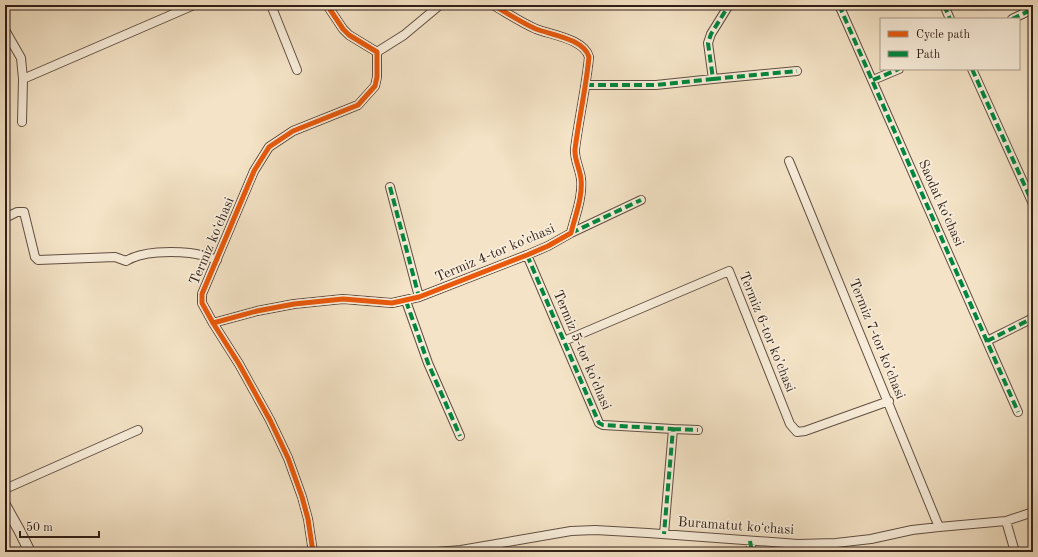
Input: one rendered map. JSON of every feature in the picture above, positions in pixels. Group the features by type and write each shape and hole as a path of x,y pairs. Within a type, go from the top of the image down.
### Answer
{"street":[{"path":"23,80 194,5"},
{"path":"271,5 297,70"},
{"path":"327,5 343,29 349,35 377,52 404,35 440,5"},
{"name":"Termiz 4-tor koʼchasi","path":"213,323 257,311 294,304 343,299 382,303 406,301 527,255 548,246 571,233 578,206 581,184 575,153 589,57 585,50 571,41 559,35 536,29 493,5"},
{"path":"713,79 708,43 711,34 728,5"},
{"name":"Saodat koʻchasi","path":"839,5 1018,412"},
{"path":"944,5 950,18"},
{"path":"1014,18 1033,10"},
{"path":"5,30 21,58 23,80 22,122"},
{"name":"Termiz koʻchasi","path":"312,552 308,519 288,458 270,420 239,364 202,303 202,294 254,171 269,147 293,131 358,105 375,86 377,77 377,52"},
{"path":"873,80 897,70"},
{"path":"972,70 1033,204"},
{"path":"586,84 656,84 797,71"},
{"name":"Termiz 7-tor koʼchasi","path":"789,161 889,401 939,527"},
{"path":"390,187 419,297"},
{"path":"571,233 641,200"},
{"path":"5,218 17,212 24,212 35,257 38,260 115,256 126,261 136,257 161,252 191,253 217,260"},
{"name":"Termiz 5-tor koʼchasi","path":"527,255 597,421 600,424 673,429"},
{"name":"Termiz 6-tor koʼchasi","path":"564,341 729,271 793,429 797,432 805,431 889,401"},
{"path":"406,301 428,364 460,436"},
{"path":"987,341 1033,318"},
{"path":"664,534 673,429 698,430"},
{"path":"5,489 138,430"},
{"path":"5,505 30,552"},
{"name":"Buramatut koʻchasi","path":"436,552 461,551 571,531 594,530 798,544 836,543 871,539 912,530 1006,521 1033,512"},
{"path":"1006,521 1015,552"},
{"path":"750,541 752,552"}],"marked path":[{"path":"586,85 656,85 713,79 708,43 711,34 729,5"},
{"path":"839,5 1018,412"},
{"path":"944,5 950,18"},
{"path":"1014,18 1033,9"},
{"path":"873,80 897,70"},
{"path":"972,70 1033,204"},
{"path":"713,79 797,71"},
{"path":"390,187 419,297"},
{"path":"571,233 641,200"},
{"path":"527,255 599,423 603,425 673,429 664,534"},
{"path":"406,301 428,363 460,436"},
{"path":"987,341 1033,318"},
{"path":"673,429 698,430"},
{"path":"750,541 752,552"}],"cycle path":[{"path":"313,552 308,519 288,458 270,420 239,364 202,303 202,294 254,171 269,147 293,131 358,105 375,86 377,77 377,52 349,35 343,29 327,5"},
{"path":"213,323 257,311 294,304 343,299 392,303 419,297 527,255 548,246 571,233 581,193 581,179 575,156 575,149 589,57 581,46 567,38 536,29 493,5"}]}
